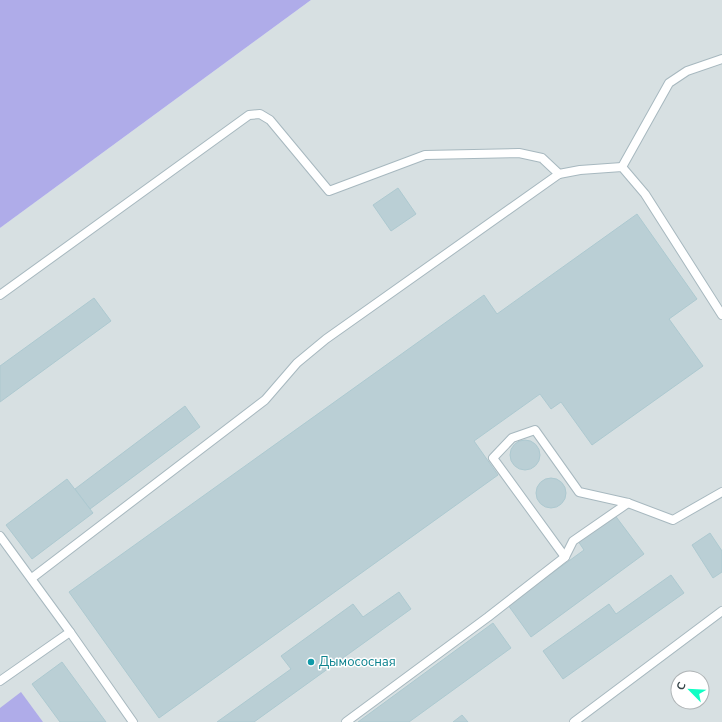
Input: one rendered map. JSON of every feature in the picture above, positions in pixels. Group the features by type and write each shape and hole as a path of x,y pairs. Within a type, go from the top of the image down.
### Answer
{"lane":[{"path":"622,167 669,82 687,71 722,59"},
{"path":"0,295 249,115 260,114 270,120 329,191 425,155 519,153 542,158 559,174"},
{"path":"32,578 265,400 297,363 326,339 559,174 580,170 622,167"},
{"path":"622,167 645,194 722,315"},
{"path":"565,557 492,458 512,438 534,430 579,492 628,503 673,520 722,492"},
{"path":"346,722 488,617 565,557 573,541 628,503"},
{"path":"0,536 32,578 133,722"},
{"path":"574,722 583,719 722,611"},
{"path":"0,681 70,632"}],"shaded area":[{"path":"0,0 311,0 0,228"},
{"path":"311,0 722,0 722,722 0,722 0,228"},
{"path":"21,692 43,722 0,722 0,708"}],"building":[{"path":"398,188 416,214 391,231 373,205"},
{"path":"637,214 697,299 669,319 703,366 592,445 561,402 551,409 540,394 474,441 498,475 159,718 69,592 484,295 497,314"},
{"path":"94,298 111,321 0,402 0,366"},
{"path":"185,406 200,427 90,509 75,489"},
{"path":"525,440 536,444 540,455 536,466 525,470 514,466 510,455 514,444"},
{"path":"551,478 562,482 566,493 562,504 551,508 540,504 536,493 540,482"},
{"path":"67,479 93,513 32,559 6,525"},
{"path":"614,514 644,554 531,637 508,605 584,550 578,541"},
{"path":"710,533 722,551 722,572 713,578 692,545"},
{"path":"671,575 684,593 563,679 543,651 609,604 616,614"},
{"name":"Дымососная","path":"399,592 411,609 254,722 217,722 291,669 281,656 353,604 363,617"},
{"path":"493,623 511,648 409,722 358,722"},
{"path":"62,662 106,722 60,722 32,684"},
{"path":"462,715 468,722 453,722"}],"place":[{"name":"Дымососная","path":"311,662"}]}
